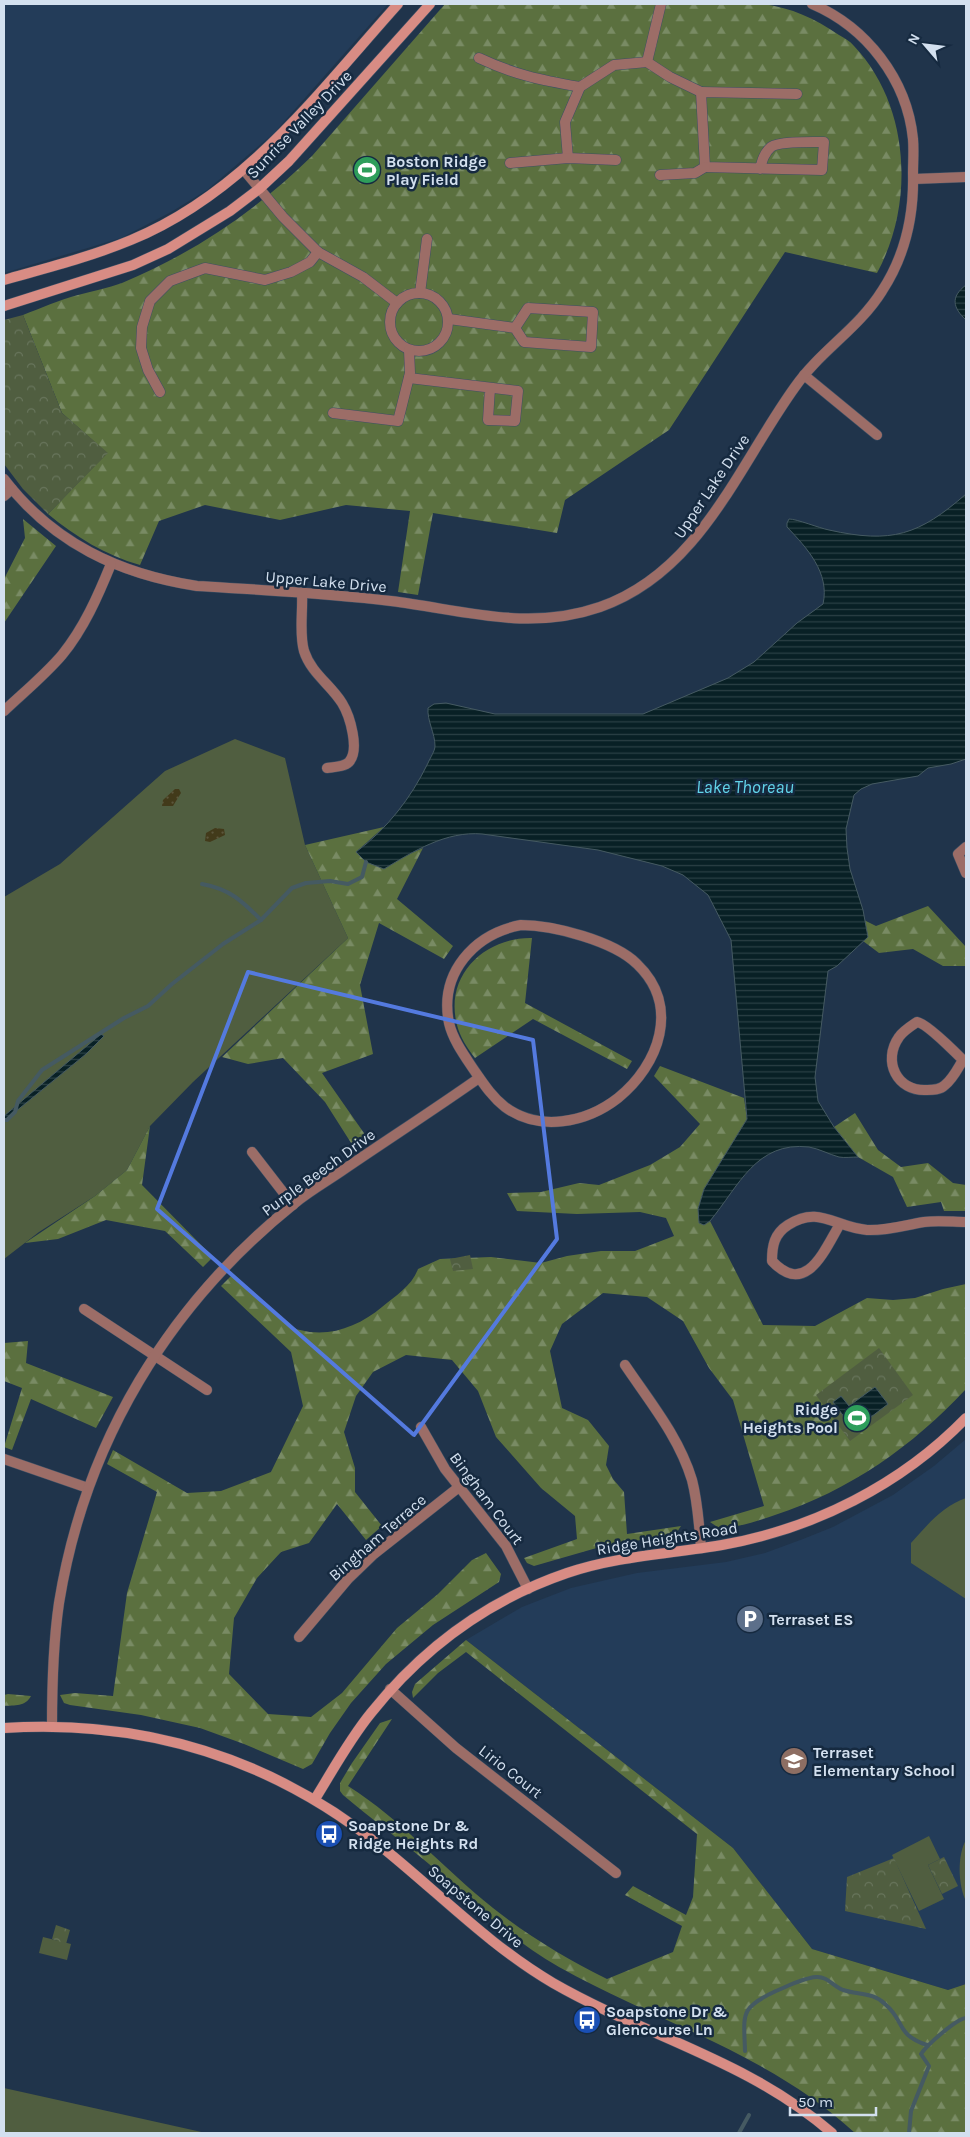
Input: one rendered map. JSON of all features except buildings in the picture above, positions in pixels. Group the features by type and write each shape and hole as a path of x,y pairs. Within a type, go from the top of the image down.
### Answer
{"street":[{"name":"Sunrise Valley Drive","path":"4,280 132,240 190,209 244,170 265,152 398,4"},
{"name":"Sunrise Valley Drive","path":"4,306 96,278 142,261 199,232 259,189 312,136 430,4"},
{"path":"647,62 661,4"},
{"name":"Upper Lake Drive","path":"4,479 8,492 78,546 111,564 171,582 197,586 391,601 506,619 530,620 578,614 609,603 645,585 666,569 688,548 705,526 804,375 820,356 867,311 890,278 909,228 913,204 913,139 909,116 893,77 882,58 859,33 842,20 812,4"},
{"path":"479,58 509,72 580,88"},
{"path":"568,158 565,122 580,88 614,65 647,62 670,77 701,92 797,94"},
{"path":"701,92 706,167"},
{"path":"660,175 695,174 706,167 760,169 822,170 824,142 772,146 764,156 760,169"},
{"path":"510,162 568,158 616,160"},
{"path":"244,170 283,218 318,252 363,277 397,303"},
{"path":"914,179 966,177"},
{"path":"420,293 426,239"},
{"path":"160,392 148,370 141,348 142,327 150,301 170,281 205,268 265,280 290,272 310,262 318,252"},
{"path":"420,293 436,298 443,304 449,319 446,335 440,343 425,352 409,350 399,344 394,338 390,326 390,315 397,303 410,294 420,293"},
{"path":"449,319 514,328 524,342 591,346 593,312 528,308 514,328"},
{"path":"333,413 398,421 409,378 409,350"},
{"path":"804,375 877,435"},
{"path":"409,378 490,388"},
{"path":"4,711 46,672 78,632 92,609 111,564"},
{"path":"302,593 302,638 304,650 309,663 341,701 347,711 352,731 353,754 350,761 344,766 327,768"},
{"path":"966,847 958,854 966,873"},
{"path":"521,925 550,927 613,947 638,964 647,976 659,1004 660,1034 657,1048 643,1072 630,1088 600,1109 583,1117 564,1121 534,1120 506,1108 479,1078 455,1039 449,1022 449,991 453,976 460,962 469,951 491,934 521,925"},
{"path":"916,1022 926,1025 933,1034 965,1060 945,1086 934,1090 921,1091 909,1088 897,1076 893,1070 892,1059 894,1047 900,1035 916,1022"},
{"name":"Purple Beech Drive","path":"52,1726 54,1646 66,1565 88,1488 114,1427 154,1355 202,1290 244,1248 292,1205 479,1078"},
{"path":"252,1152 292,1205"},
{"path":"840,1224 810,1270 800,1274 789,1274 783,1272 772,1261 772,1246 782,1228 808,1215 823,1217 840,1224 868,1230 894,1229 926,1222 966,1222"},
{"path":"84,1309 207,1390"},
{"path":"625,1365 670,1431 683,1456 697,1503 701,1548"},
{"name":"Ridge Heights Road","path":"315,1800 348,1744 390,1690 418,1660 471,1620 528,1588 566,1573 636,1556 701,1548 767,1535 820,1518 884,1483 906,1468 942,1441 966,1418"},
{"name":"Bingham Court","path":"421,1427 445,1469 506,1546 528,1588"},
{"path":"4,1459 88,1488"},
{"name":"Bingham Terrace","path":"299,1637 327,1602 374,1554 459,1487"},
{"name":"Lirio Court","path":"390,1690 456,1748 616,1873"},
{"name":"Soapstone Drive","path":"4,1728 52,1726 129,1732 176,1742 254,1769 315,1800 362,1831 476,1929 522,1964 555,1984 593,2003 761,2082 792,2101 832,2133"}],"highlighted area":[{"path":"248,972 533,1040 557,1239 414,1435 157,1209"}],"shaded area":[{"path":"4,4 388,4 274,133 207,190 171,212 121,238 4,273"},
{"name":"Terraset Elementary School","path":"966,1439 966,1984 948,1990 812,1949 733,1848 466,1640 522,1607 571,1588 637,1573 726,1562 765,1553 833,1527 893,1495 934,1466"}],"green space":[{"path":"445,4 763,4 793,11 830,29 852,44 873,70 887,97 896,125 901,155 901,186 897,216 889,246 877,273 785,252 669,430 565,500 557,533 433,513 418,595 398,592 410,511 346,505 280,520 205,505 159,521 140,565 103,551 69,530 48,514 107,453 62,413 23,315 64,299 122,283 149,271 199,244 247,212 312,156"},
{"path":"23,315 62,413 108,453 48,514 23,489 4,464 4,320"},
{"path":"23,519 56,546 4,623 4,579 25,538"},
{"path":"235,739 285,758 305,845 348,938 193,1082 150,1126 127,1170 95,1196 39,1232 4,1259 4,897 60,864 165,771"},
{"path":"384,827 356,852 407,855 423,848 397,899 453,946 444,959 379,923 360,985 373,1054 322,1073 366,1136 353,1146 325,1102 283,1058 248,1064 222,1057 348,938 305,845"},
{"path":"928,906 966,947 966,966 943,966 913,949 879,953 863,941 867,937 864,920 876,926"},
{"path":"532,938 525,1003 632,1061 627,1069 533,1019 475,1058 472,1054 464,1042 457,1025 455,1007 457,990 463,975 472,962 484,952 499,944 515,939"},
{"path":"660,1066 744,1098 747,1119 704,1189 698,1209 704,1225 710,1221 763,1325 815,1326 867,1298 893,1300 915,1298 966,1284 966,1389 946,1410 902,1448 854,1480 802,1505 775,1515 754,1522 719,1528 710,1522 764,1506 733,1400 709,1368 683,1321 647,1297 603,1293 562,1324 550,1351 562,1408 588,1420 609,1446 606,1465 613,1479 624,1492 627,1534 681,1526 677,1532 670,1535 600,1547 534,1566 527,1563 524,1558 577,1539 575,1516 541,1488 496,1437 478,1391 452,1360 406,1355 373,1372 356,1396 344,1432 355,1468 355,1492 382,1526 366,1540 337,1504 309,1543 281,1552 257,1578 234,1618 229,1674 268,1714 311,1717 342,1693 397,1628 438,1594 472,1560 486,1553 501,1574 499,1582 433,1625 386,1664 351,1703 330,1733 312,1764 303,1769 200,1728 141,1715 64,1703 60,1695 75,1693 113,1696 127,1593 157,1492 107,1464 113,1450 187,1493 221,1491 271,1472 303,1406 291,1352 221,1286 232,1275 265,1306 293,1327 311,1332 333,1331 354,1325 373,1314 412,1281 418,1269 440,1259 491,1257 541,1263 567,1256 601,1251 635,1251 674,1236 666,1218 640,1212 577,1214 517,1211 507,1193 541,1192 579,1183 599,1185 650,1165 680,1147 700,1124 654,1076"},
{"path":"855,1113 878,1150 901,1167 928,1163 953,1183 966,1185 966,1211 944,1211 941,1202 907,1207 893,1177 858,1157 834,1127"},
{"path":"150,1126 142,1185 213,1257 203,1267 165,1231 106,1220 58,1239 25,1243 95,1196 127,1170"},
{"path":"470,1255 473,1269 453,1271 450,1259"},
{"path":"28,1341 26,1363 113,1397 96,1428 31,1399 12,1450 4,1447 22,1388 4,1381 4,1343"},
{"path":"879,1348 913,1395 850,1441 816,1395"},
{"path":"966,1498 966,1599 911,1563 911,1543 943,1511"},
{"path":"466,1640 733,1848 812,1949 948,1990 966,1984 966,2133 855,2133 822,2105 750,2061 713,2041 597,1987 541,1956 491,1919 418,1855 343,1795 340,1791 340,1783 352,1763 380,1723 392,1719 348,1786 368,1799 405,1829 493,1908 548,1946 607,1979 673,1952 682,1926 625,1895 633,1886 686,1915 693,1897 697,1834 466,1652 438,1673 413,1698 412,1692 415,1684"},
{"path":"4,1695 31,1696 23,1704 4,1706"},
{"path":"929,1836 940,1859 928,1865 944,1899 919,1911 892,1855"},
{"path":"966,1840 966,1901 961,1887 960,1862"},
{"path":"944,1857 958,1886 942,1894 928,1865"},
{"path":"894,1858 926,1929 845,1911 847,1877"},
{"path":"56,1925 70,1930 66,1944 52,1939"},
{"path":"43,1937 71,1944 67,1960 39,1953"},
{"path":"4,2088 13,2090 206,2133 4,2133"}],"sand":[{"path":"175,789 179,789 181,793 173,806 162,806 163,800"},
{"path":"215,828 224,829 225,835 210,842 205,841 206,833"}],"water":[{"path":"966,285 966,320 958,311 955,302 957,294"},
{"name":"Lake Thoreau","path":"966,494 966,759 928,768 918,776 872,784 861,789 854,795 846,829 850,869 863,910 868,937 837,966 828,971 815,1077 818,1101 834,1127 858,1157 839,1157 809,1147 791,1147 775,1151 750,1169 710,1221 704,1225 699,1223 698,1209 704,1189 747,1119 731,940 708,895 683,875 662,866 598,850 482,834 469,834 443,839 419,849 384,869 366,862 356,852 388,823 406,800 421,776 435,748 428,713 428,708 434,704 446,703 495,714 643,714 728,678 754,662 797,623 823,604 823,582 820,572 809,552 787,527 789,519 851,534 888,536 904,533 934,519"},
{"path":"101,1034 104,1036 86,1054 4,1121 4,1116"},
{"name":"Ridge Heights Pool","path":"875,1387 888,1404 854,1430 833,1402 841,1396 849,1406"}],"waterway":[{"path":"4,1120 7,1120 15,1112 18,1101 42,1070 124,1018 148,1006 172,984 223,944 261,920 292,888 306,883 330,881 348,884 362,877 366,862"},
{"path":"202,884 220,889 235,897 261,920"},
{"path":"745,2051 744,2028 746,2014 755,2002 776,1991 816,1977 827,1980 843,1990 875,1997 880,2000 892,2010 905,2032 917,2041 927,2045"},
{"path":"909,2133 911,2111 929,2066 921,2054 942,2033 961,2019 966,2018"},
{"path":"739,2133 749,2115"}],"place":[{"name":"Boston Ridge Play Field","path":"367,170"},
{"name":"Ridge Heights Pool","path":"857,1418"},
{"name":"Terraset ES","path":"750,1619"},
{"name":"Terraset Elementary School","path":"794,1761"},
{"name":"Soapstone Dr & Ridge Heights Rd","path":"329,1834"},
{"name":"Soapstone Dr & Glencourse Ln","path":"587,2020"}]}
